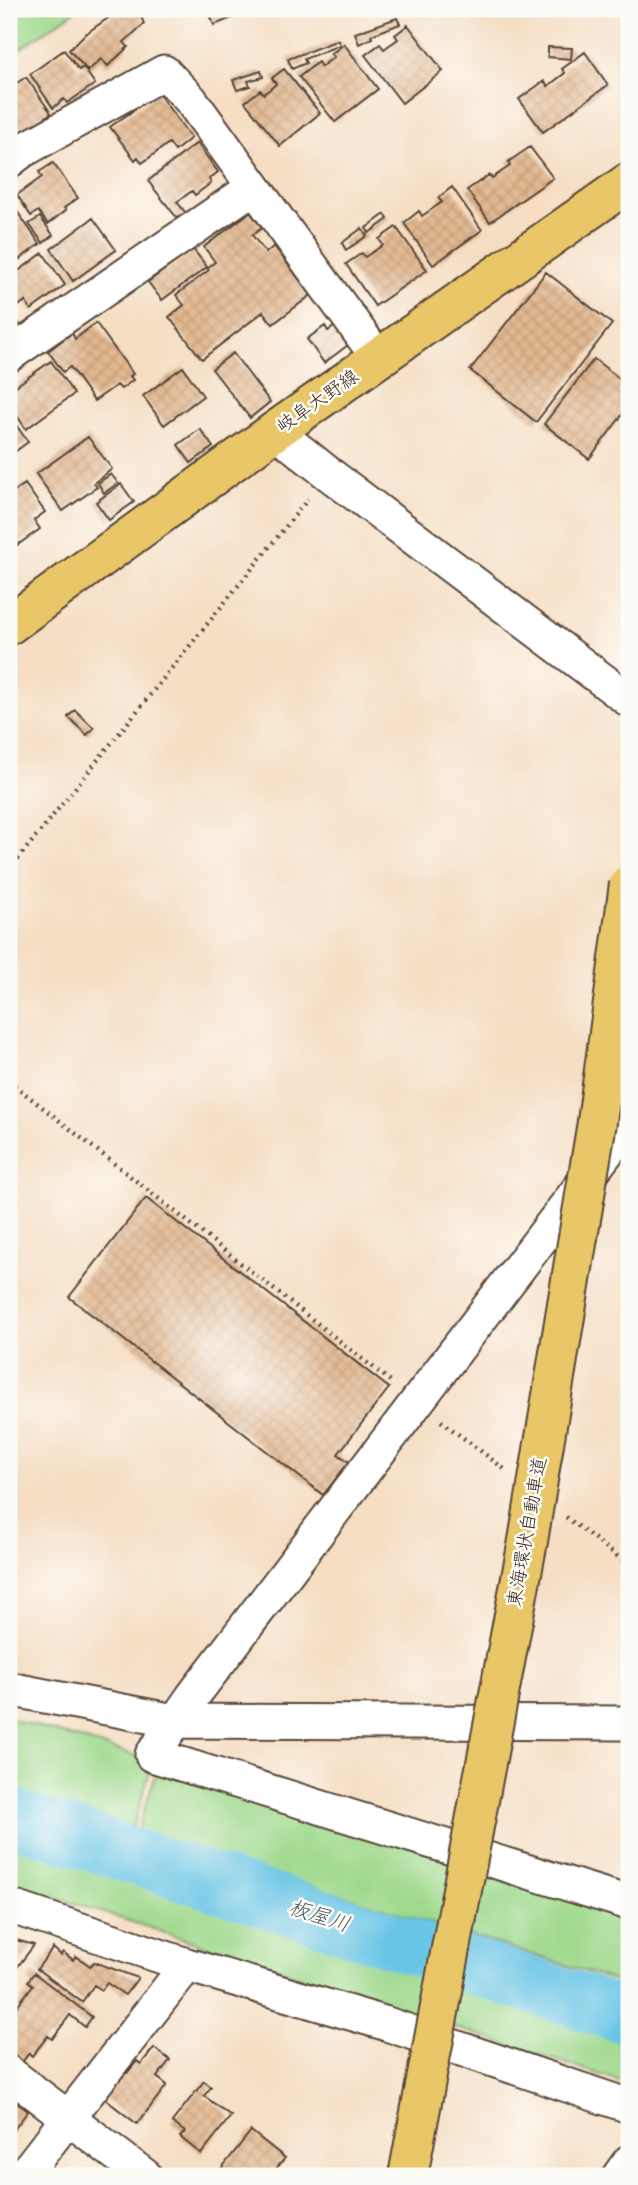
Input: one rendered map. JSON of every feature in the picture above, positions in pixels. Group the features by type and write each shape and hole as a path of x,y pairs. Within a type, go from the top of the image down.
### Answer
{"main road":[{"name":"岐阜大野線","path":"9,625 275,431 629,182"},
{"name":"東海環状自動車道","path":"408,2176 528,1541 597,1122 629,884"}],"street":[{"path":"9,160 164,72 190,99 379,359"},
{"path":"9,355 254,187"},
{"path":"275,431 629,700"},
{"path":"629,1123 174,1721 152,1755 629,1903"},
{"path":"9,1689 174,1721 629,1723"},
{"path":"9,1906 187,1965 384,2023 629,2106"},
{"path":"23,2176 187,1965"},
{"path":"9,2073 145,2176"},
{"path":"620,2176 629,2162"}],"path":[{"path":"9,870 329,474"},
{"path":"9,1080 418,1403"}],"green space":[{"path":"9,9 78,9 9,56"},
{"path":"9,1718 153,1761 133,1827 9,1789"},
{"path":"158,1767 629,1910 629,1985 137,1831"},
{"path":"9,1832 629,2033 629,2084 9,1882"}],"building":[{"path":"121,9 138,9 144,24 124,42 128,47 108,66 101,59 88,71 69,50 84,35"},
{"path":"208,9 244,9 245,13 214,25"},
{"path":"397,18 400,24 371,35 372,38 359,44 355,33"},
{"path":"408,25 443,71 402,103 365,55 380,44 384,49 398,39 395,35"},
{"path":"338,40 340,45 304,59 306,63 292,69 288,59"},
{"path":"344,44 378,89 335,122 299,77 318,62 321,67 334,57 331,54"},
{"path":"548,47 572,48 571,59 548,57"},
{"path":"64,50 79,70 83,67 95,84 67,103 64,99 53,108 30,74"},
{"path":"585,52 608,85 543,132 519,99 544,81 548,86 565,73 562,69"},
{"path":"284,69 320,113 280,146 245,102 260,90 264,94 276,84 272,78"},
{"path":"261,71 263,77 248,81 250,86 237,90 233,80"},
{"path":"26,77 51,113 23,135 21,132 10,139 9,88"},
{"path":"158,93 191,138 175,151 169,143 142,163 138,157 135,160 110,127"},
{"path":"197,143 218,172 209,179 211,183 195,195 192,191 177,202 189,217 181,223 148,181"},
{"path":"530,147 553,178 490,222 467,190 489,175 492,178 510,166 508,162"},
{"path":"53,163 78,198 48,224 38,211 31,216 17,195 42,177 39,172"},
{"path":"452,187 482,230 433,265 404,223 419,211 422,216 442,202 438,198"},
{"path":"9,200 40,244 9,267"},
{"path":"250,212 262,228 252,235 266,253 274,246 311,295 273,324 263,312 202,359 169,317 184,305 176,295 209,270 207,268 215,262 204,247"},
{"path":"385,214 388,219 369,233 366,228"},
{"path":"40,217 53,235 43,243 29,224"},
{"path":"93,218 116,250 73,281 51,249"},
{"path":"396,227 427,270 375,306 346,264 362,253 365,257 383,245 379,239"},
{"path":"362,228 367,236 346,250 342,243"},
{"path":"193,249 207,267 162,300 148,282"},
{"path":"43,253 65,285 31,310 25,301 16,308 9,297 9,278"},
{"path":"546,272 612,324 536,422 470,370"},
{"path":"9,310 29,337 17,345 9,333"},
{"path":"96,323 133,374 130,376 133,380 121,389 117,385 94,401 70,367 63,372 48,351 72,333 75,339"},
{"path":"338,324 352,342 324,363 307,339 325,326 328,331"},
{"path":"233,353 270,402 250,418 212,369"},
{"path":"594,359 629,386 629,406 589,459 544,424"},
{"path":"51,361 74,394 26,429 9,404 9,391"},
{"path":"183,367 203,396 164,425 143,396"},
{"path":"9,415 28,442 9,456"},
{"path":"200,429 213,447 191,463 178,445"},
{"path":"88,437 112,469 94,483 97,487 63,511 36,474"},
{"path":"111,474 118,483 104,493 98,483"},
{"path":"25,484 45,512 34,520 40,529 9,551 9,495"},
{"path":"121,484 134,502 109,520 96,502"},
{"path":"75,710 94,728 87,735 68,717"},
{"path":"146,1198 389,1388 338,1454 349,1462 323,1495 69,1297"},
{"path":"9,1938 34,1945 9,1978"},
{"path":"53,1948 73,1960 76,1956 90,1966 94,1962 138,1978 125,1995 107,1983 102,1990 94,1985 82,2002 37,1969"},
{"path":"34,1973 92,2017 85,2027 70,2015 52,2039 48,2036 32,2056 29,2053 20,2065 9,2056 9,2005 14,2010 33,1985 28,1981"},
{"path":"154,2048 170,2060 157,2077 167,2085 137,2124 105,2099 126,2072 137,2061 141,2064"},
{"path":"204,2081 211,2087 204,2096 231,2116 201,2154 180,2137 185,2132 172,2122"},
{"path":"9,2096 28,2111 9,2136"},
{"path":"251,2131 285,2158 272,2174 274,2176 230,2176 221,2169"}],"waterway":[{"name":"板屋川","path":"9,1816 629,2017"}]}
